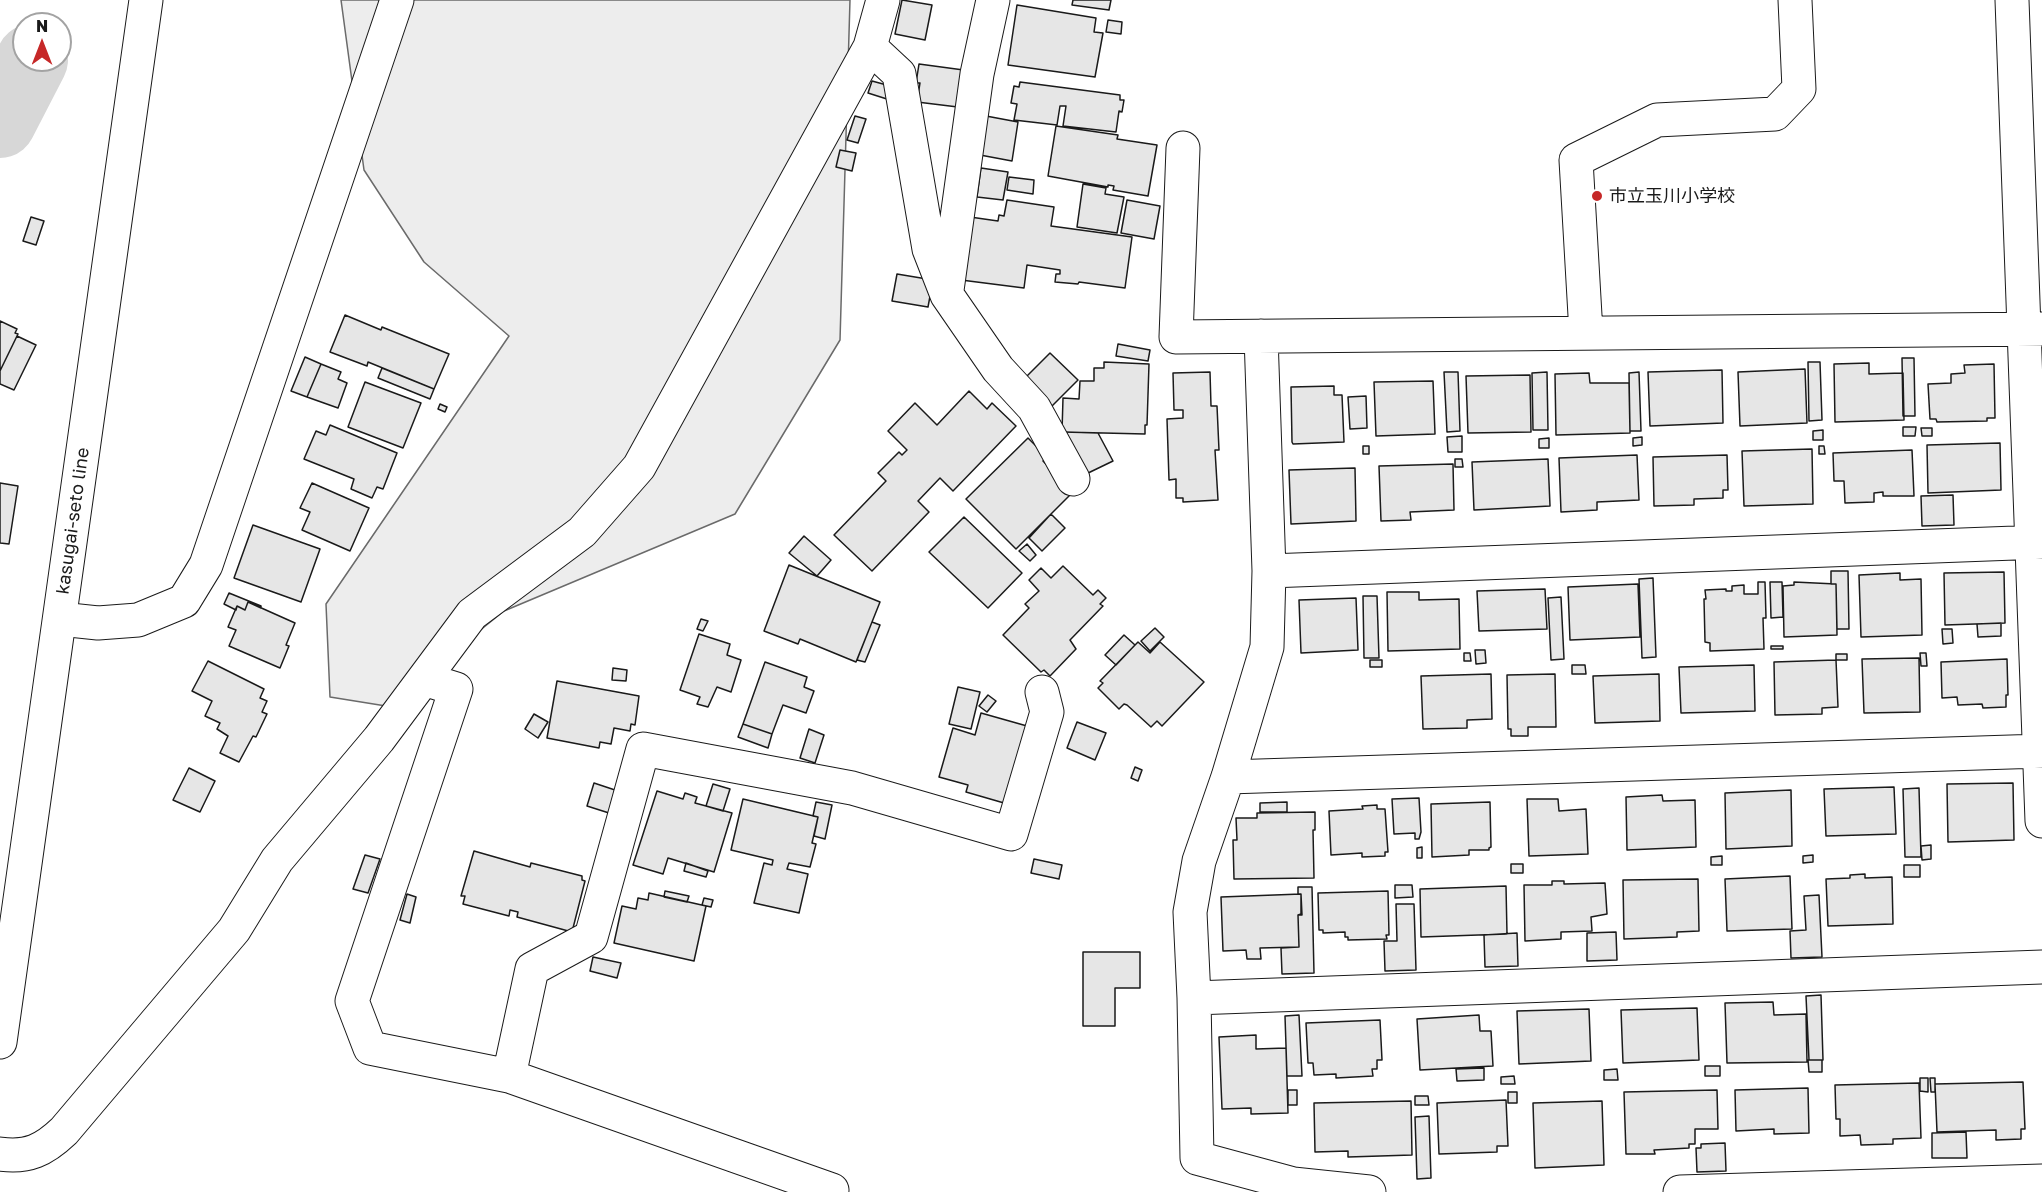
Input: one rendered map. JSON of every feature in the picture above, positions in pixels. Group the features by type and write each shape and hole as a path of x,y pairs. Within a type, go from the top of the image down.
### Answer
{"street":[{"name":"kasugai-seto line","path":"0,1042 146,0"},
{"path":"60,619 98,622 138,620 184,601 206,566 397,0"},
{"path":"0,1154 12,1156 31,1153 49,1146 64,1131 234,930 277,860 379,739 472,614 582,532 639,467 870,47 883,0"},
{"path":"947,295 977,74 993,0"},
{"path":"1586,333 1576,160 1657,120 1775,114 1799,89 1795,0"},
{"path":"2013,0 2033,330 2042,821"},
{"path":"870,47 899,74 930,249 947,295 998,369 1034,408 1073,479"},
{"path":"1183,148 1176,337 2033,330"},
{"path":"1261,336 1269,571 1268,647 1228,777 1198,861 1190,912 1197,1158 1293,1184 1369,1192"},
{"path":"1269,571 2037,542"},
{"path":"424,679 456,689 352,1001 370,1048 509,1076 832,1190"},
{"path":"509,1076 532,969 591,936 643,749 852,788 1011,834 1047,712 1042,693"},
{"path":"1228,777 2041,751"},
{"path":"1194,998 2042,967"},
{"path":"1680,1192 2042,1181"}],"shaded area":[{"path":"341,0 850,0 840,340 735,514 504,611 386,706 330,697 326,604 509,336 424,262 364,170"}],"building":[{"path":"902,0 932,5 925,40 895,34"},
{"path":"1073,0 1111,0 1109,10 1072,5"},
{"path":"1017,5 1096,18 1094,32 1103,33 1095,77 1008,65"},
{"path":"1108,20 1122,22 1121,34 1106,32"},
{"path":"919,64 971,71 966,108 917,102 920,83 916,83"},
{"path":"872,81 894,87 890,100 868,93"},
{"path":"1020,82 1120,95 1120,100 1124,100 1122,112 1119,111 1116,132 1063,126 1066,106 1060,106 1057,125 1014,120 1017,104 1011,103 1014,86 1019,87"},
{"path":"855,116 866,119 858,143 847,140"},
{"path":"986,116 1018,122 1012,161 980,155"},
{"path":"1056,126 1118,135 1117,139 1157,145 1148,196 1113,190 1114,186 1108,185 1108,187 1048,176"},
{"path":"840,150 856,153 852,171 836,167"},
{"path":"981,168 1008,172 1003,200 977,197"},
{"path":"1009,177 1034,180 1033,194 1007,190"},
{"path":"1083,184 1106,188 1105,194 1124,197 1117,233 1077,227"},
{"path":"1007,200 1054,207 1051,226 1132,237 1125,288 1079,282 1078,284 1055,282 1056,274 1060,274 1060,270 1027,265 1024,288 961,280 970,217 998,221 999,215 1004,216"},
{"path":"1127,200 1160,206 1154,239 1121,233"},
{"path":"31,217 44,221 36,245 23,241"},
{"path":"897,274 933,280 928,307 892,301"},
{"path":"345,315 449,354 434,389 368,362 367,366 330,352"},
{"path":"0,321 17,329 15,333 18,334 0,371"},
{"path":"17,336 36,345 14,390 0,384 0,371"},
{"path":"1118,344 1150,350 1148,361 1116,356"},
{"path":"1050,353 1078,380 1050,408 1022,381"},
{"path":"305,357 321,364 307,397 291,391"},
{"path":"1902,358 1914,358 1915,416 1903,416"},
{"path":"1104,362 1149,364 1145,434 1062,432 1063,398 1079,399 1080,381 1094,381 1094,368 1104,368"},
{"path":"1808,362 1820,362 1822,420 1809,421"},
{"path":"1869,363 1869,374 1903,373 1904,420 1835,422 1834,364"},
{"path":"321,364 341,372 338,379 347,383 338,408 307,397"},
{"path":"1994,364 1995,418 1987,418 1987,421 1937,422 1936,419 1930,419 1928,384 1951,383 1951,374 1965,373 1964,365"},
{"path":"382,368 434,389 430,399 378,378"},
{"path":"1805,369 1807,423 1740,426 1738,372"},
{"path":"1722,370 1723,423 1650,426 1648,372"},
{"path":"1210,372 1211,406 1217,406 1219,450 1215,450 1218,500 1183,502 1183,498 1176,498 1176,479 1169,480 1167,419 1183,418 1183,410 1174,410 1173,373"},
{"path":"1444,372 1458,372 1460,431 1447,432"},
{"path":"1547,372 1548,430 1533,430 1532,373"},
{"path":"1639,372 1641,431 1630,431 1629,373"},
{"path":"1589,373 1590,383 1629,383 1630,433 1556,435 1555,374"},
{"path":"1530,375 1531,432 1468,433 1466,376"},
{"path":"1433,381 1435,434 1376,436 1374,382"},
{"path":"365,382 421,403 403,448 348,427"},
{"path":"1334,386 1334,395 1342,395 1344,442 1293,444 1291,387"},
{"path":"969,391 987,409 992,403 1016,426 953,491 940,478 918,501 929,512 872,571 834,535 886,481 878,473 899,452 902,455 907,450 888,431 915,403 937,425"},
{"path":"1366,396 1367,428 1350,429 1348,397"},
{"path":"440,404 447,407 445,412 438,409"},
{"path":"330,425 397,453 383,489 377,487 372,498 351,489 354,479 304,459 316,431 326,435"},
{"path":"1903,427 1916,427 1915,436 1903,436"},
{"path":"1921,428 1932,428 1932,436 1922,436"},
{"path":"1823,430 1823,440 1813,440 1813,431"},
{"path":"1065,432 1098,433 1113,461 1084,475"},
{"path":"1462,436 1462,452 1448,452 1447,437"},
{"path":"1642,437 1642,445 1633,446 1633,438"},
{"path":"1028,438 1047,457 1043,461 1071,494 1016,549 966,499"},
{"path":"1549,438 1549,448 1539,448 1539,439"},
{"path":"2000,443 2001,490 1928,493 1927,445"},
{"path":"1363,446 1369,446 1369,454 1363,454"},
{"path":"1819,446 1824,446 1825,454 1819,454"},
{"path":"1812,449 1813,504 1744,506 1742,451"},
{"path":"1912,450 1914,496 1883,496 1883,492 1874,493 1874,502 1845,503 1844,481 1834,481 1833,453"},
{"path":"1637,455 1639,500 1597,502 1597,510 1561,512 1559,458"},
{"path":"1727,455 1728,490 1723,490 1723,498 1694,499 1694,505 1654,506 1653,457"},
{"path":"1455,459 1462,459 1463,467 1455,467"},
{"path":"1548,459 1550,506 1474,510 1472,462"},
{"path":"1453,464 1454,510 1410,512 1411,520 1381,521 1379,466"},
{"path":"1355,468 1356,521 1291,524 1289,470"},
{"path":"0,483 18,486 9,544 0,543"},
{"path":"312,483 369,508 350,551 302,530 310,512 300,508"},
{"path":"1953,495 1954,525 1922,526 1921,496"},
{"path":"1051,514 1065,528 1042,551 1029,538"},
{"path":"964,517 1022,573 988,608 929,552"},
{"path":"253,525 320,549 301,602 234,578"},
{"path":"804,536 831,560 817,576 789,553"},
{"path":"1027,544 1036,555 1030,561 1019,551"},
{"path":"789,565 880,602 856,662 800,639 798,644 764,631"},
{"path":"1063,566 1093,595 1098,590 1106,598 1100,604 1103,606 1070,640 1076,649 1050,676 1044,670 1041,672 1003,635 1029,608 1025,604 1039,591 1029,580 1041,568 1051,578"},
{"path":"1831,571 1848,571 1849,629 1837,629 1836,584 1831,584"},
{"path":"2004,572 2005,623 1945,625 1944,573"},
{"path":"1900,573 1900,580 1921,579 1922,635 1861,637 1859,575"},
{"path":"1653,578 1656,657 1642,658 1639,579"},
{"path":"1758,582 1765,582 1764,649 1710,651 1710,643 1705,642 1705,590 1732,591 1732,586 1744,585 1744,594 1758,594"},
{"path":"1770,582 1782,582 1783,617 1771,618"},
{"path":"1794,582 1836,584 1837,635 1784,637 1783,586 1794,585"},
{"path":"1638,584 1640,637 1570,640 1568,587"},
{"path":"1545,589 1547,629 1479,631 1477,591"},
{"path":"1387,592 1419,592 1419,600 1459,599 1460,649 1388,651"},
{"path":"229,593 261,606 261,608 248,602 245,610 237,606 236,610 224,604"},
{"path":"1363,596 1377,596 1379,658 1364,658"},
{"path":"1561,597 1564,659 1551,660 1548,598"},
{"path":"1356,598 1358,650 1301,653 1299,600"},
{"path":"248,602 295,623 280,668 229,646 236,630 228,627 237,606 245,610"},
{"path":"701,619 708,621 703,631 697,629"},
{"path":"872,622 880,625 865,662 857,660"},
{"path":"2001,623 2001,636 1978,637 1977,624"},
{"path":"1155,628 1164,637 1150,651 1141,641"},
{"path":"1942,629 1952,629 1953,643 1943,644"},
{"path":"699,634 730,644 727,655 741,660 731,692 717,687 708,707 697,704 700,697 680,690"},
{"path":"1124,635 1135,645 1116,665 1105,655"},
{"path":"1138,642 1150,653 1160,642 1204,682 1162,726 1157,721 1151,727 1127,705 1124,704 1119,709 1098,688 1103,683 1100,681"},
{"path":"1771,646 1783,646 1783,649 1771,649"},
{"path":"1475,650 1485,650 1486,663 1476,664"},
{"path":"1464,653 1470,653 1471,661 1464,661"},
{"path":"1920,653 1926,653 1927,666 1921,666"},
{"path":"1836,654 1847,654 1847,660 1836,660"},
{"path":"1919,658 1920,712 1864,713 1862,659"},
{"path":"2007,659 2006,707 1983,708 1982,704 1958,705 1957,697 1942,698 1941,662"},
{"path":"1370,660 1382,660 1382,667 1370,667"},
{"path":"1836,660 1838,707 1822,708 1822,714 1775,715 1774,662"},
{"path":"208,661 264,689 260,698 267,701 262,712 267,714 256,737 253,736 239,762 220,753 228,736 217,729 220,723 205,716 212,701 192,691"},
{"path":"765,662 807,677 804,687 814,691 806,713 783,705 772,734 743,724"},
{"path":"1572,665 1585,665 1586,674 1572,674"},
{"path":"1754,665 1755,711 1681,713 1679,667"},
{"path":"613,668 627,670 626,681 612,680"},
{"path":"1491,674 1492,719 1467,720 1467,728 1423,729 1421,676"},
{"path":"1555,674 1556,727 1528,727 1528,736 1511,736 1511,729 1508,729 1507,675"},
{"path":"1659,674 1660,721 1595,723 1593,676"},
{"path":"557,681 639,696 635,725 631,724 630,731 614,728 611,744 600,742 599,748 547,738"},
{"path":"958,687 980,692 971,729 949,724"},
{"path":"988,695 996,701 987,712 979,706"},
{"path":"981,713 1027,726 1004,803 966,792 968,785 939,777 953,728 975,735"},
{"path":"534,714 548,722 538,738 525,729"},
{"path":"1077,722 1106,733 1095,760 1067,748"},
{"path":"743,724 772,734 768,748 738,737"},
{"path":"809,729 824,735 815,763 800,758"},
{"path":"1135,767 1142,770 1138,781 1131,778"},
{"path":"189,768 215,781 200,812 173,800"},
{"path":"594,783 615,790 609,813 587,806"},
{"path":"2013,783 2014,840 1948,842 1947,784"},
{"path":"713,784 730,789 723,811 706,806"},
{"path":"1894,787 1896,834 1826,836 1824,789"},
{"path":"1919,788 1921,857 1905,857 1903,789"},
{"path":"1791,790 1792,846 1726,849 1725,793"},
{"path":"657,791 683,799 685,793 697,797 695,803 732,813 714,872 668,858 663,874 633,865"},
{"path":"1662,795 1663,801 1695,800 1696,847 1627,850 1626,797"},
{"path":"1419,798 1421,832 1419,839 1415,839 1415,833 1394,834 1392,799"},
{"path":"743,799 818,817 812,843 816,844 810,867 789,863 787,869 808,874 799,913 754,903 764,863 772,865 773,860 731,850"},
{"path":"1527,799 1558,799 1559,811 1586,809 1588,854 1529,856"},
{"path":"816,802 832,805 825,839 814,836 818,817 813,816"},
{"path":"1287,802 1287,812 1260,812 1260,803"},
{"path":"1490,802 1491,847 1489,850 1469,850 1469,855 1432,857 1431,804"},
{"path":"1377,805 1377,809 1385,809 1388,852 1385,852 1385,856 1362,857 1362,853 1331,855 1329,811 1363,809 1362,806"},
{"path":"1315,812 1314,878 1234,879 1233,840 1237,840 1236,818 1257,818 1257,813"},
{"path":"1931,845 1931,859 1922,860 1921,846"},
{"path":"1422,847 1422,858 1417,858 1417,848"},
{"path":"474,851 530,867 531,863 582,876 582,880 585,881 572,932 517,917 518,912 510,910 509,916 463,904 465,896 461,896"},
{"path":"365,855 380,859 368,893 353,889"},
{"path":"1813,855 1813,862 1803,863 1803,856"},
{"path":"1722,856 1722,865 1711,865 1711,857"},
{"path":"1034,859 1062,865 1059,879 1031,873"},
{"path":"686,863 708,871 706,877 684,871"},
{"path":"1511,864 1523,864 1523,873 1511,873"},
{"path":"1904,865 1920,865 1920,877 1904,877"},
{"path":"1865,874 1865,878 1892,877 1893,924 1828,926 1826,879 1850,878 1850,875"},
{"path":"1790,876 1792,929 1727,931 1725,879"},
{"path":"1698,879 1699,931 1677,932 1677,937 1624,939 1623,880"},
{"path":"1552,881 1564,881 1564,884 1605,883 1607,914 1591,917 1592,931 1561,932 1561,939 1525,941 1524,885 1552,885"},
{"path":"1395,885 1412,885 1413,897 1395,898"},
{"path":"1506,886 1507,934 1421,937 1420,889"},
{"path":"1298,887 1312,887 1314,973 1282,974 1281,948 1299,947 1298,915 1302,915 1301,894 1298,894"},
{"path":"665,891 689,896 687,902 664,897"},
{"path":"1388,891 1389,935 1386,935 1387,939 1348,940 1345,932 1323,933 1323,930 1319,930 1318,893"},
{"path":"649,893 706,906 694,961 614,943 622,906 636,909 638,898 648,900"},
{"path":"407,894 416,897 410,923 400,920"},
{"path":"1301,894 1301,914 1298,915 1299,947 1260,948 1261,959 1247,959 1246,950 1223,951 1221,897"},
{"path":"1819,895 1822,957 1791,958 1790,931 1806,930 1804,896"},
{"path":"704,898 713,900 711,907 702,905"},
{"path":"1396,904 1414,904 1416,970 1385,971 1384,941 1397,941"},
{"path":"1616,932 1617,960 1587,961 1587,933"},
{"path":"1517,933 1518,966 1485,967 1484,935"},
{"path":"1083,952 1140,952 1140,988 1115,988 1115,1026 1083,1026"},
{"path":"593,957 621,963 617,978 590,971"},
{"path":"1821,995 1823,1060 1809,1060 1806,996"},
{"path":"1773,1002 1774,1015 1806,1014 1807,1062 1727,1063 1725,1003"},
{"path":"1697,1008 1699,1060 1623,1063 1621,1010"},
{"path":"1589,1009 1591,1061 1519,1064 1517,1011"},
{"path":"1299,1015 1302,1076 1287,1076 1285,1016"},
{"path":"1479,1015 1480,1031 1491,1031 1493,1066 1420,1070 1417,1019"},
{"path":"1380,1020 1382,1060 1377,1060 1377,1069 1372,1069 1373,1076 1336,1078 1336,1074 1314,1075 1313,1063 1308,1063 1306,1023"},
{"path":"1256,1035 1256,1049 1286,1048 1288,1113 1251,1114 1251,1108 1222,1109 1219,1037"},
{"path":"1808,1060 1822,1060 1822,1072 1809,1072"},
{"path":"1705,1066 1720,1066 1720,1076 1705,1076"},
{"path":"1484,1068 1484,1080 1457,1081 1456,1069"},
{"path":"1617,1069 1618,1080 1604,1080 1604,1070"},
{"path":"1514,1076 1515,1084 1501,1084 1501,1077"},
{"path":"1920,1078 1928,1078 1928,1092 1920,1091"},
{"path":"1930,1078 1935,1078 1935,1092 1931,1092"},
{"path":"2023,1082 2025,1129 2021,1129 2021,1139 1996,1140 1996,1130 1937,1132 1935,1084"},
{"path":"1919,1083 1921,1138 1893,1139 1893,1144 1861,1145 1860,1135 1840,1136 1840,1119 1836,1119 1835,1085"},
{"path":"1808,1088 1809,1133 1774,1134 1774,1129 1736,1131 1735,1090"},
{"path":"1288,1090 1297,1090 1297,1105 1288,1105"},
{"path":"1717,1090 1718,1129 1695,1129 1695,1144 1689,1144 1689,1148 1654,1150 1655,1154 1626,1154 1624,1092"},
{"path":"1508,1092 1517,1092 1517,1103 1508,1103"},
{"path":"1415,1096 1428,1096 1429,1105 1415,1105"},
{"path":"1506,1100 1508,1146 1497,1146 1497,1152 1439,1154 1437,1103"},
{"path":"1411,1101 1412,1155 1348,1157 1348,1151 1315,1152 1314,1103"},
{"path":"1602,1101 1604,1165 1535,1168 1533,1103"},
{"path":"1429,1116 1431,1178 1417,1179 1415,1117"},
{"path":"1966,1132 1967,1158 1932,1158 1932,1133"},
{"path":"1725,1143 1726,1171 1697,1172 1696,1148 1701,1148 1701,1144"}],"waterway":[{"path":"0,122 26,72"}],"place":[{"name":"市立玉川小学校","path":"1597,196"}]}
